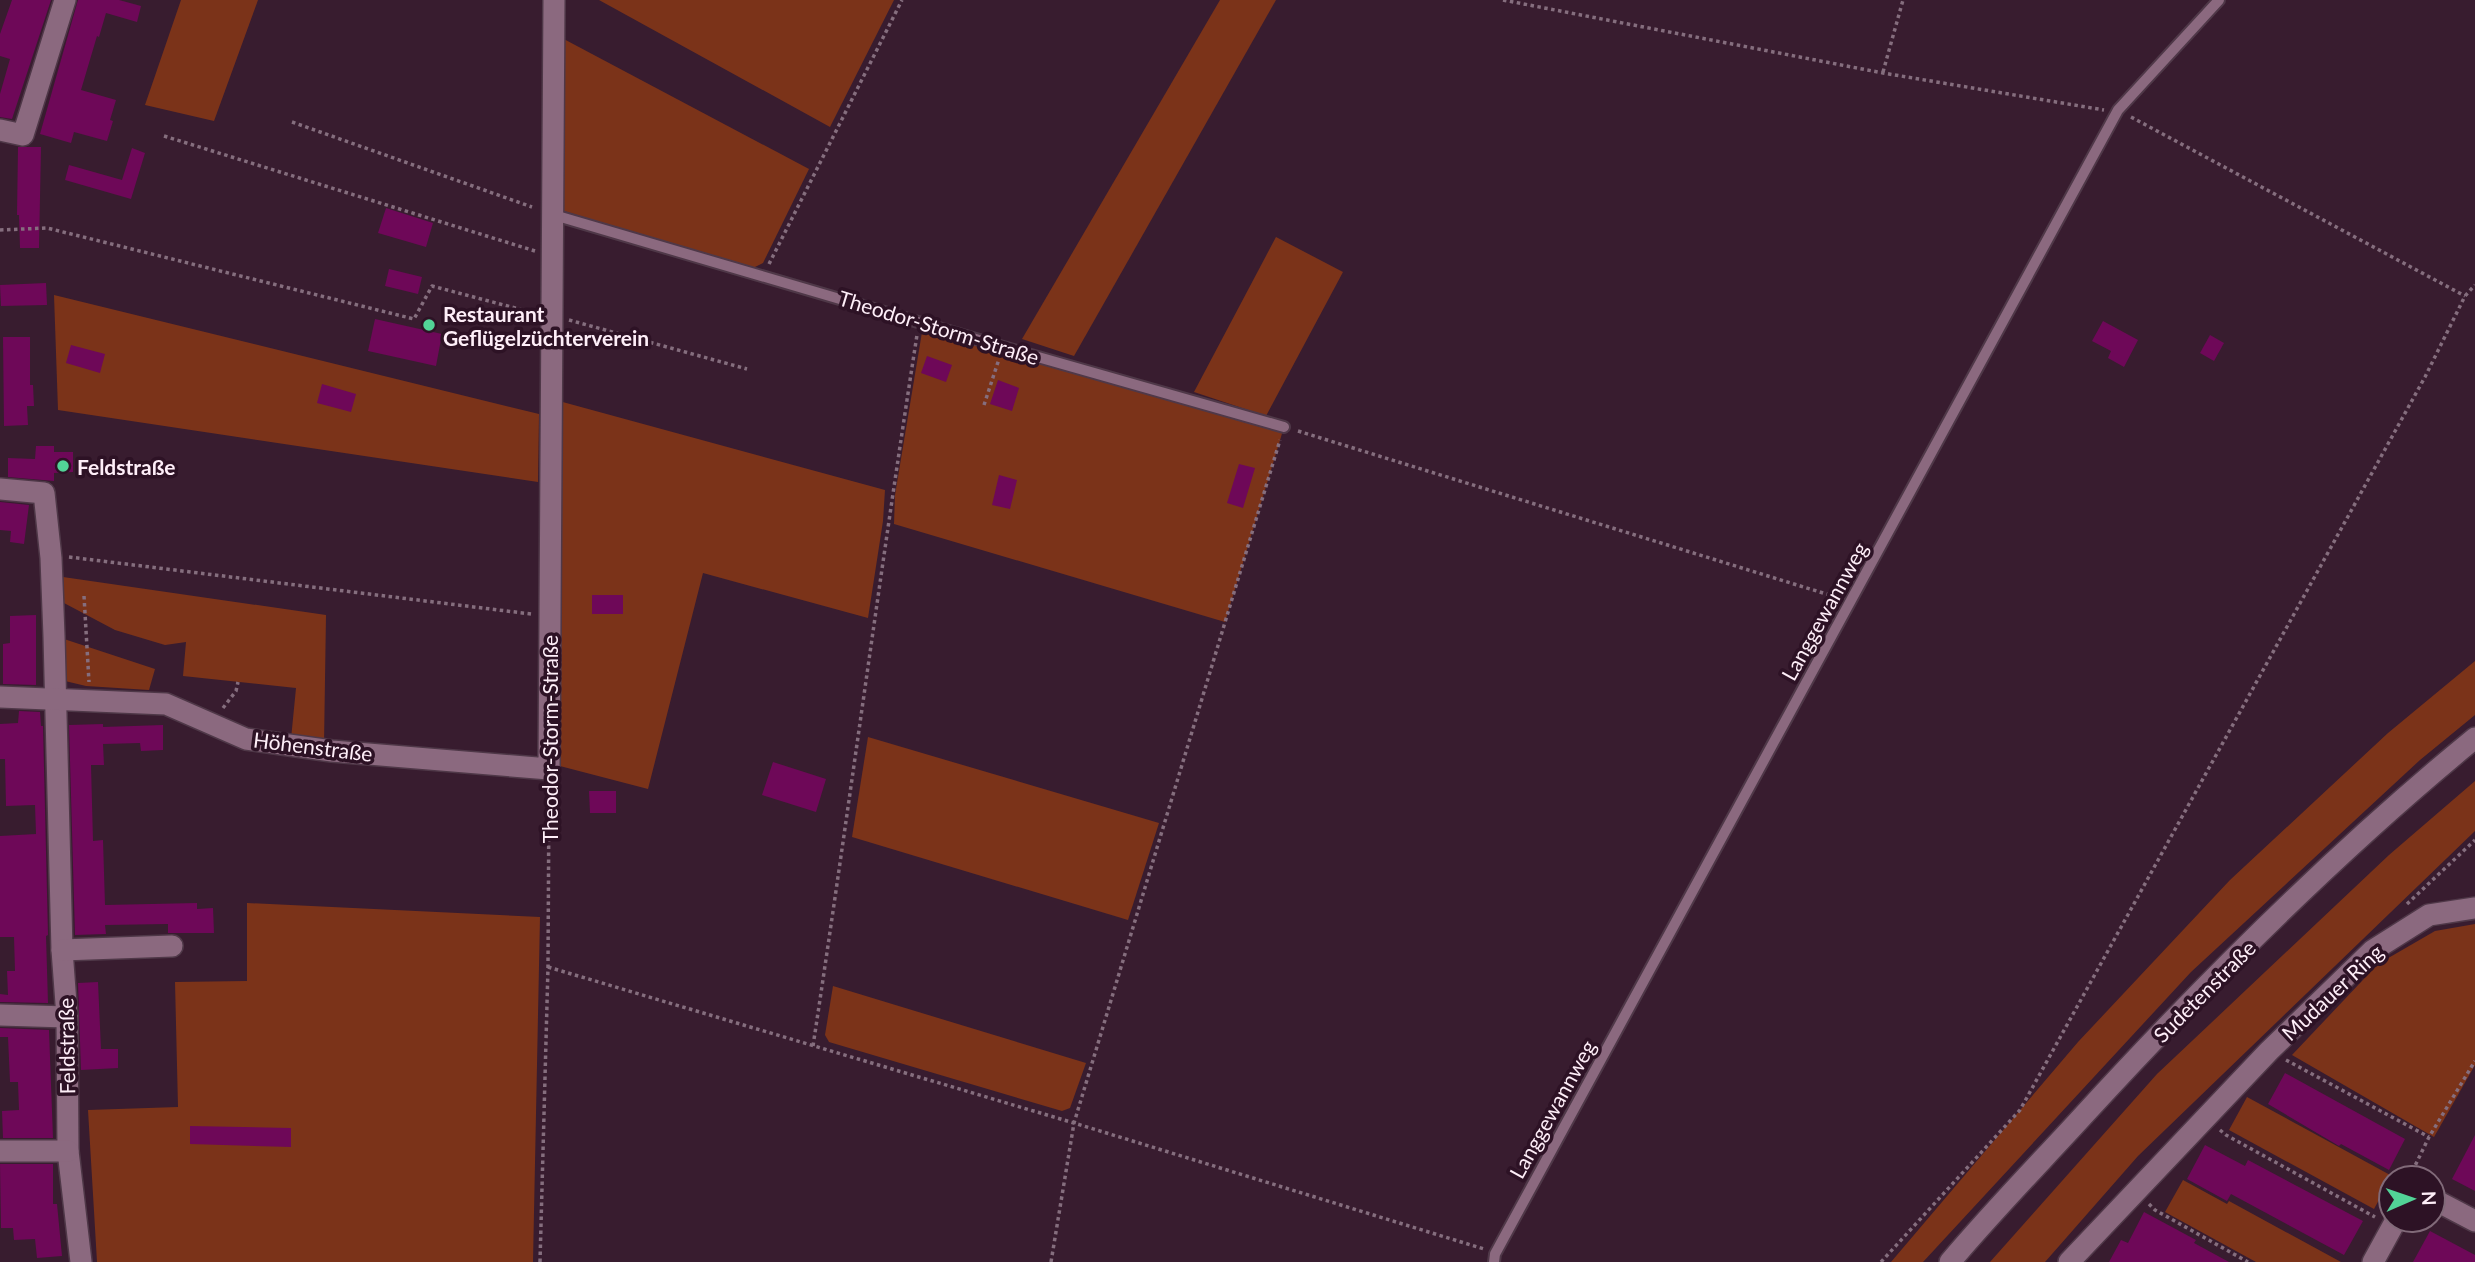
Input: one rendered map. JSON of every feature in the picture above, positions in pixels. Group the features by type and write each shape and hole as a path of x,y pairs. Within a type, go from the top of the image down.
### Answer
{"street":[{"path":"0,130 23,135 65,0"},
{"name":"Theodor-Storm-Straße","path":"549,769 554,0"},
{"name":"Feldstraße","path":"0,489 44,493 51,558 62,950 67,1017 68,1151 80,1262"},
{"name":"Höhenstraße","path":"0,697 166,704 247,739 332,751 549,769"},
{"name":"Sudetenstraße","path":"1950,1262 2133,1061 2207,987 2331,866 2475,738"},
{"name":"Mudauer Ring","path":"2069,1262 2269,1051 2372,951 2430,915 2475,908"},
{"path":"62,950 172,946"},
{"path":"0,1015 67,1017"},
{"path":"0,1151 68,1151"},
{"path":"2447,1206 2475,1221"},
{"path":"2373,1262 2388,1234"}],"lane":[{"name":"Langgewannweg","path":"1494,1258 2118,110 2219,0"},
{"name":"Theodor-Storm-Straße","path":"554,215 1284,427"}],"path":[{"path":"764,275 902,0"},
{"path":"1503,0 1883,73 2102,110 2118,110 2465,296"},
{"path":"1883,73 1903,0"},
{"path":"292,122 554,215"},
{"path":"164,136 553,256"},
{"path":"0,230 47,228 414,318 432,286 747,369"},
{"path":"1881,1262 2020,1110 2418,389 2465,296 2475,285"},
{"path":"813,1046 839,878 873,620 919,321"},
{"path":"984,405 1003,347"},
{"path":"1051,1262 1074,1123 1284,427 1851,601"},
{"path":"51,558 89,559 550,616"},
{"path":"84,596 90,702"},
{"path":"212,724 236,691 238,682"},
{"name":"Theodor-Storm-Straße","path":"540,1262 548,967 549,769"},
{"path":"2419,892 2475,840"},
{"path":"548,967 1468,1243 1494,1258"},
{"name":"Mudauer Ring","path":"2269,1051 2429,1138"},
{"path":"2416,1164 2475,1061"},
{"path":"2206,1117 2226,1135 2377,1215"},
{"path":"2134,1191 2155,1210 2248,1262"}],"shaded area":[{"path":"181,0 258,0 214,121 145,105"},
{"path":"599,0 894,0 830,127"},
{"path":"1220,0 1276,0 1074,356 1022,339"},
{"path":"560,37 809,169 763,263 751,269 564,211 559,203"},
{"path":"1276,237 1343,272 1266,416 1194,392"},
{"path":"54,295 539,414 538,482 58,410"},
{"path":"923,326 1284,427 1225,622 894,524 895,495"},
{"path":"559,401 885,490 868,618 703,573 648,789 556,765"},
{"path":"63,577 326,615 324,744 291,739 296,688 183,676 186,642 165,645 115,630 64,603"},
{"path":"64,639 155,669 149,690 86,686 65,681"},
{"path":"2475,661 2475,715 2420,760 2191,972 1923,1262 1891,1262 2078,1042 2230,880 2388,733"},
{"path":"868,737 1159,823 1128,920 852,837"},
{"path":"2475,781 2475,831 2138,1156 2045,1262 1990,1262 2157,1074 2389,855"},
{"path":"247,903 540,917 533,1262 97,1262 88,1110 178,1107 175,982 247,981"},
{"path":"2475,924 2475,1065 2434,1137 2292,1055 2378,964 2435,931"},
{"path":"833,986 1086,1063 1070,1108 1062,1111 829,1042 825,1035"},
{"path":"2247,1097 2377,1168 2377,1204 2374,1209 2229,1130"},
{"path":"2183,1180 2227,1204 2229,1201 2341,1262 2256,1262 2165,1212"}],"building":[{"path":"12,0 51,0 12,119 0,117 0,94 10,59 0,56 0,34"},
{"path":"78,0 119,0 141,6 137,22 106,13 81,90 116,100 107,141 74,132 71,143 40,134"},
{"path":"18,147 41,147 39,248 20,248 17,215"},
{"path":"132,148 145,153 131,199 65,180 69,165 122,180"},
{"path":"386,208 433,223 426,247 378,233"},
{"path":"389,269 422,277 418,294 385,286"},
{"path":"46,283 47,305 1,306 0,285"},
{"path":"375,319 442,334 436,366 368,351"},
{"path":"2103,321 2138,340 2124,367 2108,358 2111,351 2092,341"},
{"path":"2210,335 2224,343 2214,361 2200,353"},
{"path":"3,337 30,337 30,385 33,385 34,406 27,406 28,425 4,426"},
{"path":"71,345 105,354 100,373 66,363"},
{"path":"927,356 952,365 946,382 921,373"},
{"path":"998,380 1019,388 1012,411 990,404"},
{"path":"322,384 356,394 351,412 317,403"},
{"path":"36,446 54,446 54,452 73,452 73,472 54,473 54,481 8,477 8,458 35,459"},
{"path":"1239,464 1255,468 1243,508 1227,503"},
{"path":"999,475 1017,480 1010,509 992,505"},
{"path":"0,502 29,505 24,544 10,542 11,531 0,530"},
{"path":"592,595 623,595 623,614 592,614"},
{"path":"36,615 36,685 3,684 3,644 10,643 10,616"},
{"path":"19,711 40,712 43,726 48,1003 0,1002 0,994 8,995 7,971 15,971 14,937 0,937 0,836 36,834 35,805 6,806 5,759 0,759 0,724 18,723"},
{"path":"103,724 103,727 163,725 163,750 141,751 140,743 103,744 104,765 91,765 93,841 103,840 105,905 197,903 197,909 213,908 214,933 168,933 168,924 105,925 106,934 75,935 69,725"},
{"path":"773,762 826,779 816,812 762,795"},
{"path":"589,791 616,791 616,813 590,813"},
{"path":"98,982 101,1049 118,1049 118,1068 81,1070 78,983"},
{"path":"0,1028 49,1030 53,1138 3,1138 2,1111 19,1110 18,1082 10,1082 8,1037 0,1037"},
{"path":"2285,1073 2405,1139 2392,1164 2378,1164 2341,1144 2339,1146 2268,1104"},
{"path":"190,1126 291,1128 291,1147 190,1144"},
{"path":"2475,1135 2475,1191 2452,1179"},
{"path":"2205,1145 2245,1166 2248,1160 2363,1221 2344,1255 2231,1194 2227,1201 2187,1179"},
{"path":"0,1164 53,1164 53,1204 57,1204 62,1256 37,1258 35,1239 14,1240 13,1228 1,1228"},
{"path":"2144,1212 2196,1240 2194,1243 2229,1262 2109,1262 2121,1240 2128,1243"},
{"path":"2428,1234 2436,1234 2475,1255 2475,1262 2413,1262"}],"place":[{"name":"Restaurant Geflügelzüchterverein","path":"429,325"},
{"name":"Feldstraße","path":"63,466"}]}
